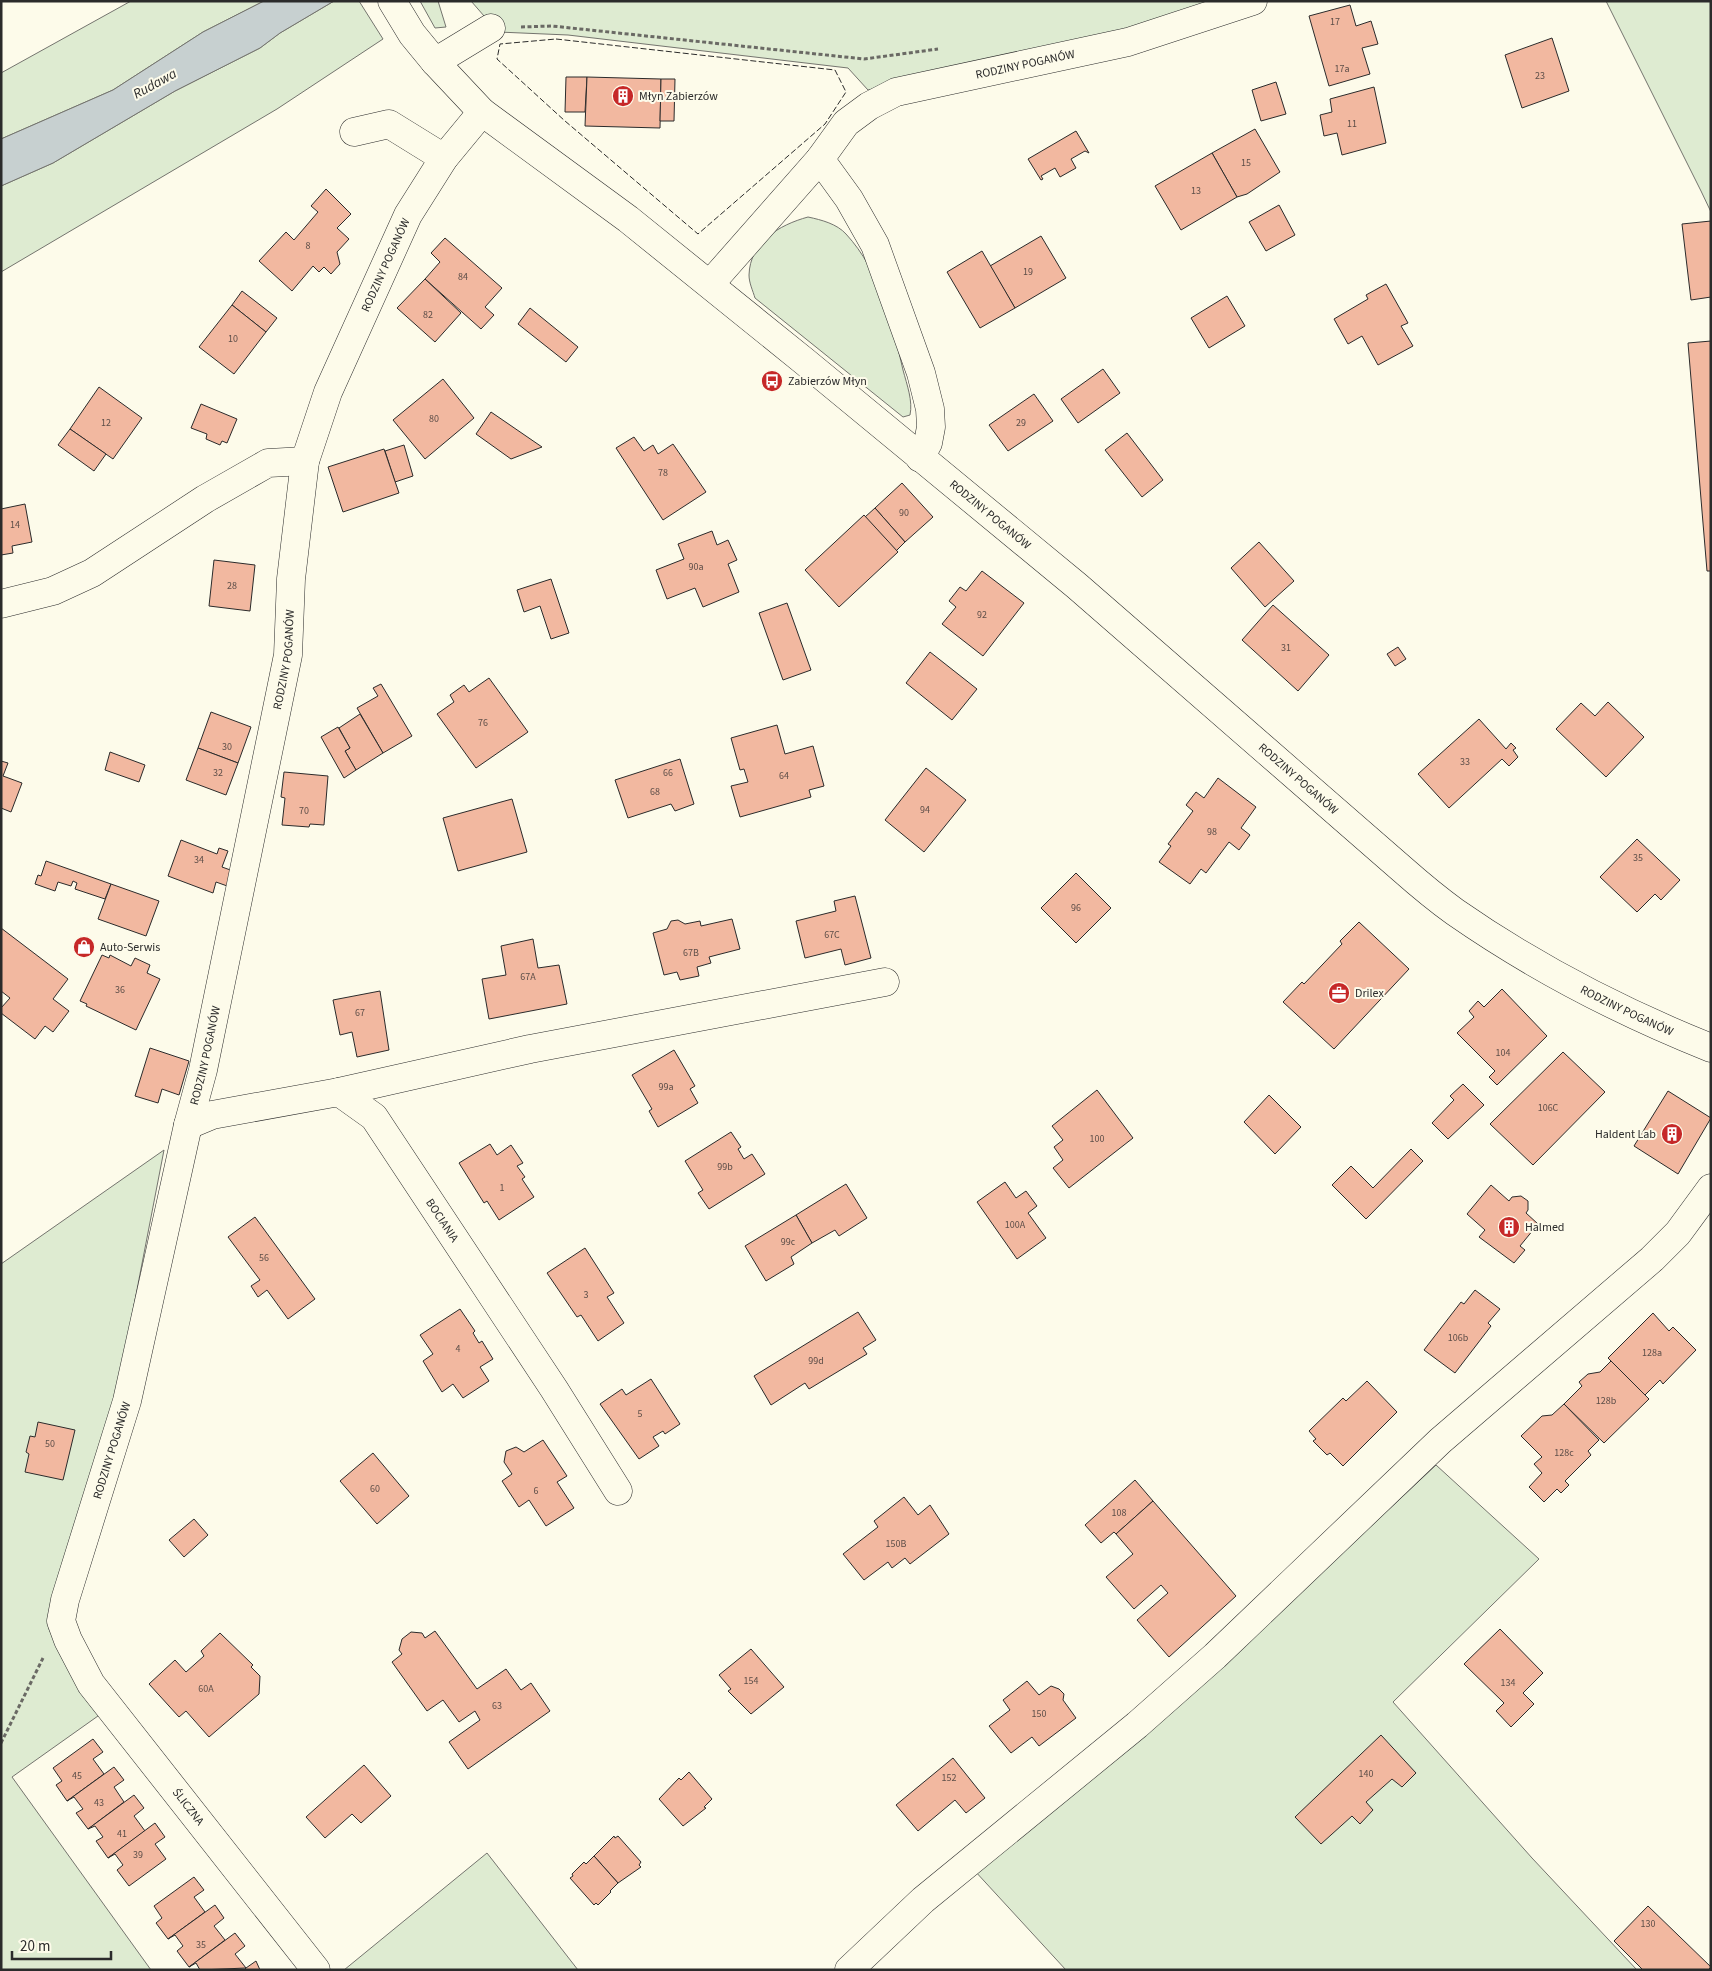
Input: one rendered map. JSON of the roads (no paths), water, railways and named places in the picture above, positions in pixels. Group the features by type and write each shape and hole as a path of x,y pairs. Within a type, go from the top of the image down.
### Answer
{"street":[{"name":"RODZINY POGANÓW","path":"392,1 412,34 435,62 482,112 628,219 710,284 1077,586 1402,870 1454,911 1508,947 1638,1017 1711,1048"},
{"name":"RODZINY POGANÓW","path":"710,284 820,158 846,123 868,106 896,92 1128,42 1253,1"},
{"path":"435,62 491,28"},
{"name":"RODZINY POGANÓW","path":"64,1631 65,1600 127,1401 188,1125 203,1070 288,655 291,579 305,461 328,392 405,222 419,195 444,158 482,112"},
{"path":"354,132 389,124 444,158"},
{"path":"820,158 849,199 875,245 921,373 930,410 931,427 928,443 920,458"},
{"path":"1,604 53,591 92,573 205,499 268,463 305,461"},
{"path":"188,1125 212,1115 339,1092 530,1049 885,982"},
{"name":"BOCIANIA","path":"339,1092 374,1117 554,1389 618,1491"},
{"path":"849,1970 923,1900 1136,1725 1208,1662 1440,1441 1652,1259 1678,1233 1711,1188"},
{"name":"ŚLICZNA","path":"64,1631 92,1684 316,1970"}],"water":[{"name":"Rudawa","path":"264,1 334,1 280,33 260,48 175,91 53,163 1,186 1,139 113,90 203,32"}],"place":[{"name":"Młyn Zabierzów","path":"623,96"},
{"name":"Zabierzów Młyn","path":"772,381"},
{"name":"Auto-Serwis","path":"84,947"},
{"name":"Drilex","path":"1339,993"},
{"name":"Haldent Lab","path":"1672,1134"},
{"name":"Halmed","path":"1509,1227"}]}
